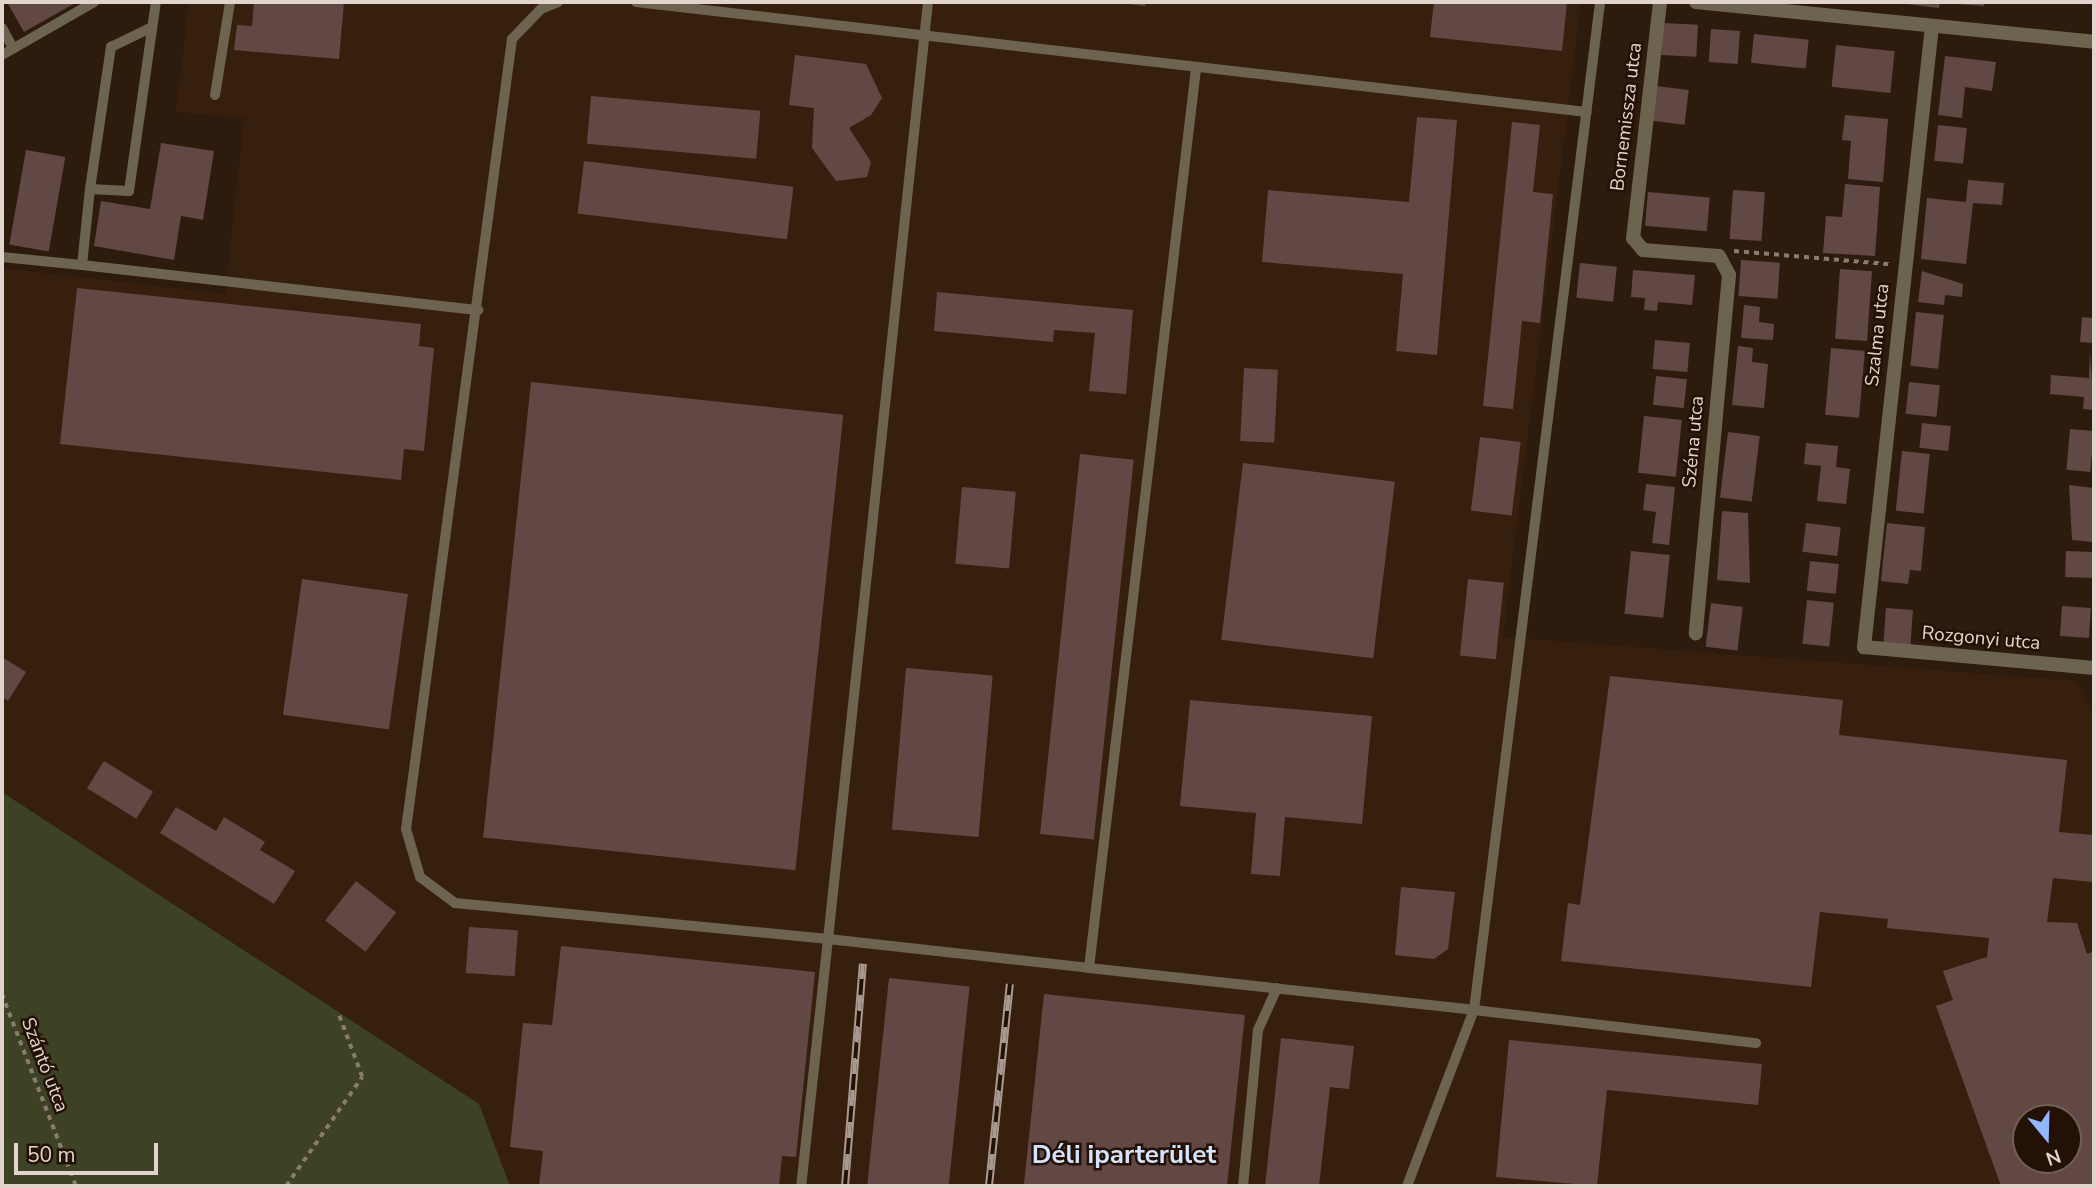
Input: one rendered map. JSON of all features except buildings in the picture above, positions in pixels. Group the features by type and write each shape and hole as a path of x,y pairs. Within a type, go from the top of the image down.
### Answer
{"street":[{"name":"Bornemissza utca","path":"1660,2 1633,238 1643,250 1719,256"},
{"path":"1696,2 2094,42"},
{"name":"Szalma utca","path":"1864,648 1932,26"},
{"name":"Széna utca","path":"1696,633 1729,275 1719,256"},
{"name":"Rozgonyi utca","path":"1864,648 2094,668"}],"lane":[{"path":"2,55 94,2"},
{"path":"90,189 130,191 150,28 156,2"},
{"path":"215,95 230,2"},
{"path":"530,2 541,9"},
{"path":"558,2 541,9 512,39 478,310 406,829 420,877 455,903 828,939 1756,1043"},
{"path":"636,2 923,33 1196,69 1587,112"},
{"path":"801,1186 928,2"},
{"path":"1407,1186 1474,1010 1600,2"},
{"path":"2,28 13,48"},
{"path":"82,265 111,47 150,28"},
{"path":"1089,968 1196,69"},
{"path":"2,257 478,310"},
{"path":"1243,1186 1258,1030 1277,988"}],"path":[{"path":"1719,256 1739,249 1905,265"},
{"name":"Szántó utca","path":"2,994 76,1186"},
{"path":"286,1186 362,1077 338,1013"}],"shaded area":[{"path":"189,2 1581,2 1503,637 2077,681 2094,714 2094,1186 510,1186 478,1104 2,792 2,268 225,294 244,118 176,112"}],"green space":[{"path":"2,792 479,1104 510,1186 2,1186"}],"railway":[{"path":"845,1186 863,964"},
{"path":"989,1186 1010,984"}],"district":[{"name":"Déli iparterület","path":"1124,1155"}]}
